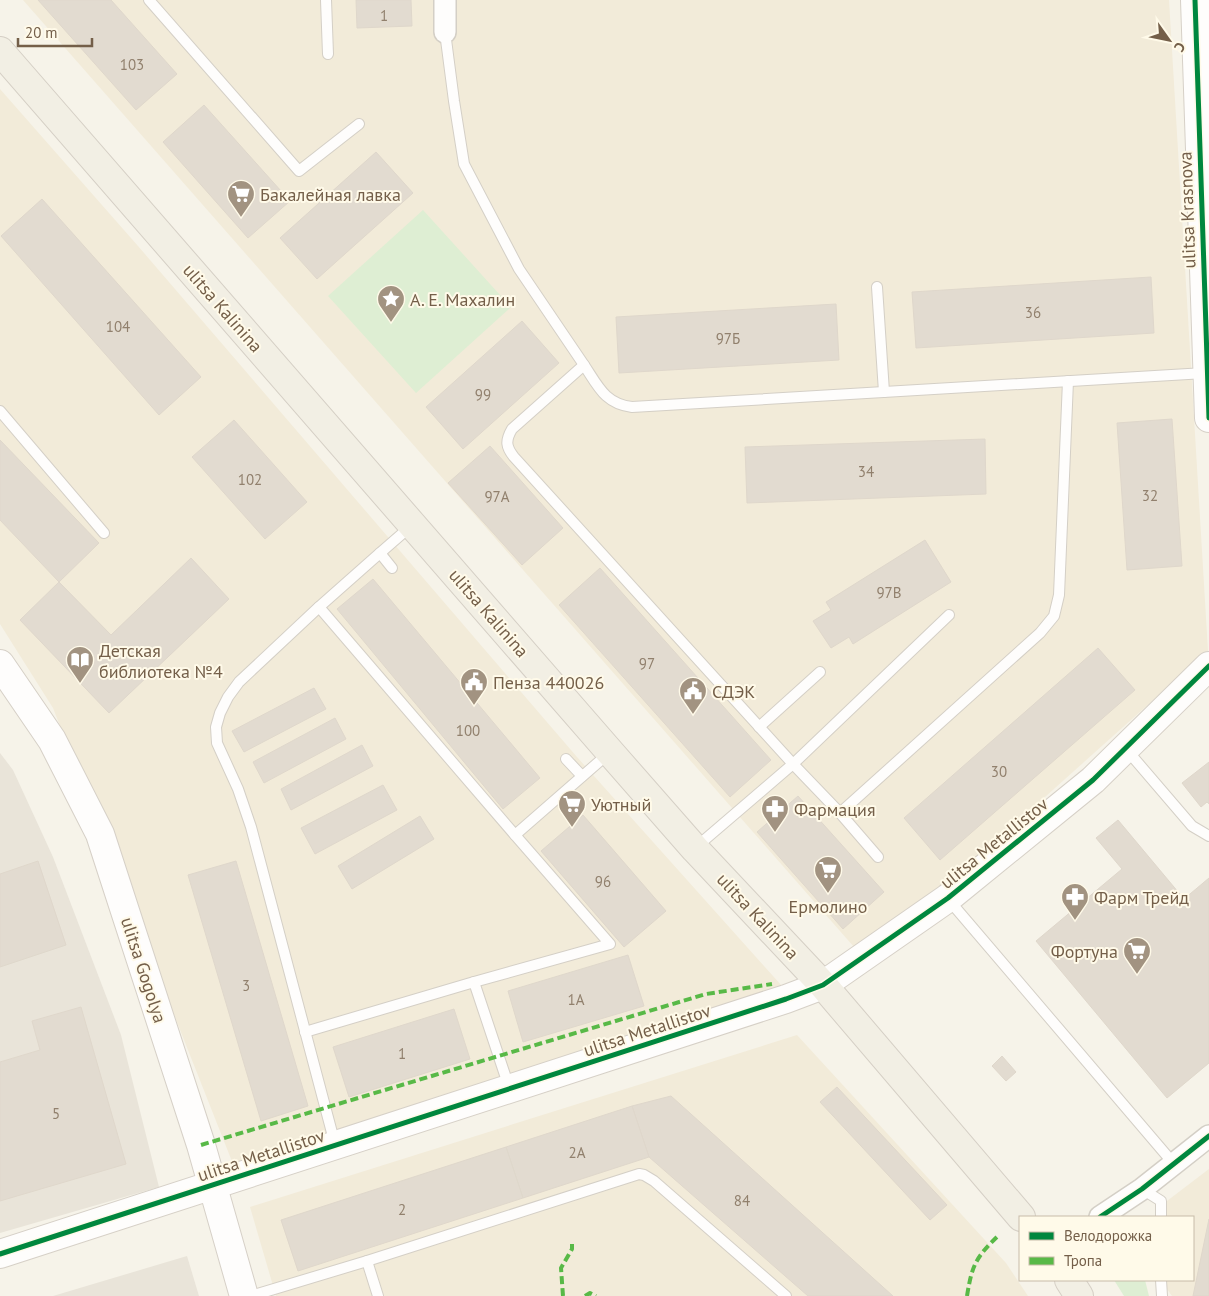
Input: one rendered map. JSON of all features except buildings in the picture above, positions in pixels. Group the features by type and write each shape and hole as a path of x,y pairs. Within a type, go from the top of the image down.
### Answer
{"main road":[{"name":"ulitsa Kalinina","path":"0,51 695,849 823,985 1020,1216"},
{"path":"1070,1281 1080,1296"}],"street":[{"path":"445,0 445,32"},
{"name":"ulitsa Krasnova","path":"1195,0 1209,418"},
{"name":"ulitsa Gogolya","path":"0,664 52,740 100,834 213,1185 244,1296"},
{"name":"ulitsa Metallistov","path":"0,1254 510,1090 786,999 823,985 948,898 1093,780 1209,666"},
{"path":"1102,1216 1142,1189 1209,1136"}],"lane":[{"path":"149,0 299,171 359,124"},
{"path":"326,0 328,54"},
{"path":"445,32 462,153 467,170 519,269 604,395 616,403 632,407 1206,373"},
{"path":"877,287 884,392"},
{"path":"584,365 512,429 506,442 508,449 878,857"},
{"path":"840,813 1040,633 1054,616 1059,596 1068,381"},
{"path":"0,411 104,533"},
{"path":"335,1146 251,827 238,789 217,743 216,727 228,697 239,682 319,607 412,526"},
{"path":"380,553 392,568"},
{"path":"305,1032 610,944 319,607"},
{"path":"695,849 792,764 949,615"},
{"path":"759,727 820,672"},
{"path":"1126,748 1192,826 1209,836"},
{"path":"515,835 610,752"},
{"path":"566,759 582,776"},
{"path":"948,898 1174,1164"},
{"path":"474,982 510,1090"},
{"path":"251,1296 640,1174 654,1181 786,1296"},
{"path":"1142,1189 1161,1201 1161,1216"},
{"path":"367,1261 378,1296"},
{"path":"1160,1281 1162,1296"}],"shaded area":[{"path":"23,0 1169,0 1208,651 950,882 854,947"},
{"path":"0,89 138,246 577,757 782,986 233,1164 53,708 0,624"},
{"path":"0,753 13,770 53,857 121,1035 159,1187 0,1233"},
{"path":"797,1035 1006,1263 1028,1296 276,1296 250,1207"},
{"path":"1209,1169 1209,1296 1172,1296 1167,1289 1167,1281 1194,1281 1194,1216 1167,1216 1167,1201"},
{"path":"187,1256 199,1296 53,1296"}],"green space":[{"path":"423,210 511,307 416,393 328,296"},
{"path":"1115,1281 1145,1281 1149,1296 1124,1296"}],"marked path":[{"path":"201,1145 706,994 772,984"},
{"path":"967,1296 973,1270 979,1257 998,1236"},
{"path":"563,1296 561,1268 572,1249 572,1244"},
{"path":"585,1296 590,1293 596,1296"}],"cycle path":[{"path":"1195,0 1209,418"},
{"path":"0,1254 786,999 823,985 948,898 1093,780 1209,666"},
{"path":"1102,1216 1142,1189 1209,1136"}],"place":[{"name":"Бакалейная лавка","path":"241,218"},
{"name":"А. Е. Махалин","path":"391,323"},
{"name":"Детская библиотека №4","path":"80,684"},
{"name":"Пенза 440026","path":"474,706"},
{"name":"СДЭК","path":"693,715"},
{"name":"Уютный","path":"572,828"},
{"name":"Фармация","path":"775,833"},
{"name":"Ермолино","path":"828,894"},
{"name":"Фарм Трейд","path":"1075,921"},
{"name":"Фортуна","path":"1137,975"}]}
